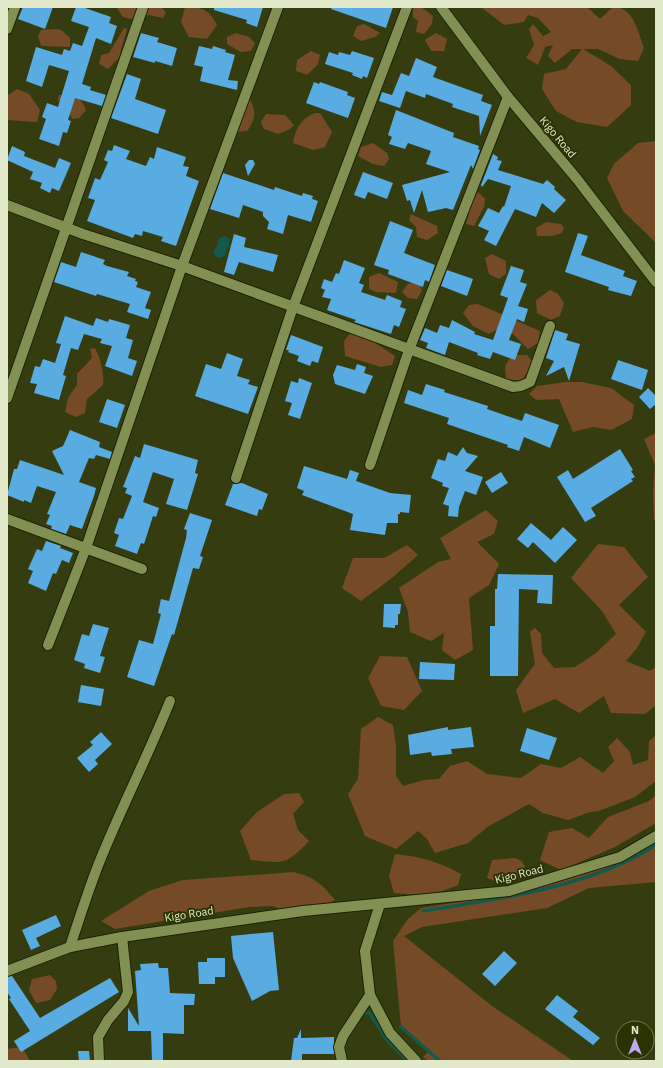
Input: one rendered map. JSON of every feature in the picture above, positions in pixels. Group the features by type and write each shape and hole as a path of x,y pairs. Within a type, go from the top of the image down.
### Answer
{"street":[{"path":"7,29 15,7"},
{"path":"7,398 62,241 65,226 143,7"},
{"path":"48,645 86,548 182,266 278,7"},
{"path":"236,478 293,307 407,7"},
{"name":"Kigo Road","path":"441,7 508,97 577,179 656,282"},
{"path":"370,465 409,350 508,97"},
{"path":"7,205 182,266 513,387 521,386 530,382 550,326"},
{"path":"7,519 142,569"},
{"path":"70,947 83,904 99,863 127,796 152,746 170,701"},
{"name":"Kigo Road","path":"7,971 70,947 122,937 289,913 509,891 620,857 656,836"},
{"path":"380,904 365,951 370,996 390,1033 416,1061"},
{"path":"99,1061 98,1037 108,1020 124,1001 128,992 122,937"},
{"path":"342,1061 340,1047 343,1036 370,996"}],"shaded area":[{"path":"116,7 161,7 166,12 163,18 149,15 130,19 123,17"},
{"path":"185,7 204,10 214,19 217,25 207,39 189,37 181,22"},
{"path":"413,7 421,7 433,16 432,24 424,34 416,32 418,21 413,17"},
{"path":"481,7 587,7 600,19 613,7 626,11 637,28 644,48 638,61 620,59 598,49 583,49 611,66 631,85 631,105 607,127 577,122 556,111 542,89 544,74 566,69 582,49 572,49 555,63 548,56 553,45 545,47 538,65 526,58 534,45 529,29 533,24 543,36 551,32 538,18 528,15 524,22 504,25"},
{"path":"364,24 380,33 375,37 361,41 353,36 357,26"},
{"path":"124,28 127,29 119,58 108,69 99,64 101,55 109,53"},
{"path":"41,30 61,30 70,38 70,47 41,46 38,36"},
{"path":"236,33 249,37 255,43 251,51 241,52 227,44 227,37"},
{"path":"436,33 447,39 444,51 431,51 425,40"},
{"path":"311,51 320,55 318,64 307,75 296,71 297,60"},
{"path":"17,89 29,94 40,110 37,122 7,120 7,96"},
{"path":"59,95 79,98 86,110 79,118 72,119 68,109 58,100"},
{"path":"250,100 254,108 252,123 247,131 234,132 238,101"},
{"path":"315,113 320,113 332,132 325,147 313,150 293,143 295,134 302,121"},
{"path":"266,114 285,115 294,125 290,129 278,134 264,129 261,122"},
{"path":"656,141 656,243 623,211 607,178 614,164 638,143"},
{"path":"373,143 387,153 389,159 384,166 373,164 358,156 361,147"},
{"path":"478,192 485,199 484,207 474,226 466,224 472,199"},
{"path":"411,214 437,226 438,233 427,240 417,237 416,227 409,220"},
{"path":"546,222 561,224 564,228 562,233 552,236 537,236 536,228"},
{"path":"492,254 506,261 506,274 499,279 489,274 485,258"},
{"path":"379,273 398,282 396,293 376,292 369,289 369,277"},
{"path":"418,281 422,291 417,299 408,298 402,292 408,284"},
{"path":"550,290 558,294 564,303 560,316 551,320 537,313 536,300"},
{"path":"478,304 540,331 538,343 528,349 511,332 500,328 489,334 473,326 463,313 469,305"},
{"path":"351,332 371,340 395,356 392,365 381,367 345,356 344,341"},
{"path":"95,348 102,366 103,385 87,399 85,413 76,417 65,412 68,398 77,385 77,374 92,358 90,349"},
{"path":"512,355 527,355 531,360 530,367 522,381 506,379 505,366"},
{"path":"566,382 582,382 611,388 634,405 632,419 611,430 593,427 573,432 559,399 536,400 529,394 537,386"},
{"path":"656,433 656,520 654,520 653,493 655,465 644,439"},
{"path":"486,510 498,521 494,534 477,542 499,564 489,585 469,598 473,650 455,660 442,650 444,633 431,641 410,632 408,612 399,588 438,562 451,559 440,538"},
{"path":"598,544 624,547 648,577 619,605 646,632 637,648 626,661 650,671 656,667 656,705 645,714 611,713 604,696 579,713 555,699 523,713 516,690 535,664 530,632 535,628 541,634 542,653 554,668 575,667 596,653 616,634 602,611 571,578"},
{"path":"407,545 418,555 392,578 361,601 342,588 353,558 384,558"},
{"path":"380,656 407,657 422,691 404,710 381,706 368,678"},
{"path":"378,717 393,725 396,745 396,776 403,786 424,780 439,779 450,766 467,761 487,774 521,778 541,764 561,768 580,757 603,773 614,761 608,747 617,738 630,752 633,765 648,760 649,741 656,735 656,781 635,797 599,811 590,812 568,820 543,813 529,804 489,826 468,843 435,853 427,839 418,831 396,849 365,836 348,794 358,779 361,729"},
{"path":"299,793 304,802 293,814 298,830 309,841 289,859 283,861 271,862 251,860 240,831 257,812 284,794"},
{"path":"656,795 656,823 615,847 561,870 540,860 549,832 572,828 589,838 608,817 649,801"},
{"path":"656,842 656,882 589,888 547,908 422,927 404,936 492,1006 573,1061 428,1061 423,1057 429,1051 401,1027 393,941 408,919 421,908 514,893 601,868 635,855"},
{"path":"395,854 429,860 461,874 458,885 430,896 394,893 389,876"},
{"path":"515,858 522,861 525,867 520,876 505,884 487,878 492,860"},
{"path":"294,872 307,876 317,882 335,900 303,918 273,906 249,907 115,929 101,921 149,891 183,880"},
{"path":"50,975 56,981 57,989 50,1000 36,1003 29,990 32,979"},
{"path":"22,1047 30,1061 7,1061 7,1049"}],"water":[{"path":"225,236 230,239 225,256 219,258 216,257 213,251 218,245 219,238"}],"building":[{"path":"23,7 53,7 45,29 18,19"},
{"path":"76,7 82,7 111,17 109,23 117,26 111,44 96,38 82,84 91,87 90,90 106,95 102,106 75,98 68,120 71,121 67,133 63,132 59,146 39,139 46,119 42,117 47,103 58,107 69,71 49,65 42,87 26,81 36,47 62,55 64,49 70,51 73,43 82,46 89,27 71,21"},
{"path":"214,7 263,7 257,27 246,23 247,20 214,10"},
{"path":"332,7 393,7 386,28 331,9"},
{"path":"141,33 159,38 157,42 177,48 172,66 133,57"},
{"path":"199,46 212,49 213,46 226,50 225,52 235,55 228,80 238,81 237,90 200,81 203,67 194,65"},
{"path":"352,51 374,58 367,78 363,76 362,79 352,75 353,73 325,64 329,52 338,55 339,52 350,55"},
{"path":"416,58 437,67 433,77 483,95 481,101 492,105 480,136 479,116 452,107 453,104 426,94 425,98 406,91 400,108 379,101 382,92 392,95 401,73 409,76"},
{"path":"127,74 141,79 135,99 166,110 158,134 111,118"},
{"path":"314,82 319,84 320,82 348,92 347,95 355,98 348,118 306,103"},
{"path":"396,110 454,133 453,137 479,146 478,149 480,150 473,169 471,165 453,210 446,208 428,212 422,190 414,213 410,200 407,201 402,185 450,172 426,164 431,151 408,143 405,149 389,144 392,137 388,135"},
{"path":"114,145 130,151 126,159 146,166 150,157 154,159 157,147 186,157 183,166 189,167 186,176 199,181 176,246 161,241 163,237 143,231 142,236 135,234 133,238 87,221 95,200 88,198 95,178 100,180 108,162 104,160 108,150 112,151"},
{"path":"12,146 25,152 24,156 55,168 59,158 71,163 59,191 52,188 50,193 40,188 42,183 30,179 33,172 7,160"},
{"path":"493,154 498,157 497,160 502,161 498,170 543,184 547,180 566,200 554,213 542,203 536,217 515,209 496,246 484,240 489,231 478,226 488,208 499,213 503,206 504,207 511,186 488,179 482,187 481,185"},
{"path":"249,160 253,160 255,164 248,176 245,165"},
{"path":"363,172 393,183 387,199 368,192 365,199 354,195"},
{"path":"223,173 274,190 275,187 302,196 303,193 313,196 312,199 318,201 311,222 288,215 283,234 267,229 269,222 263,216 263,212 243,205 239,218 210,209"},
{"path":"390,221 413,230 404,253 435,265 429,282 425,280 423,287 388,274 389,270 374,265"},
{"path":"578,233 588,236 581,255 625,271 623,276 637,281 631,296 608,290 609,287 565,272"},
{"path":"234,234 246,238 244,247 278,255 273,272 239,262 234,275 224,272"},
{"path":"81,252 105,260 103,264 107,266 129,272 127,276 136,279 135,281 138,282 136,287 151,292 145,308 151,310 148,319 127,312 130,304 97,294 96,296 54,282 61,262 76,267"},
{"path":"344,260 365,268 359,283 364,285 361,292 385,300 387,295 402,301 400,307 406,309 399,327 394,325 391,334 354,322 356,320 327,310 331,299 322,297 325,290 321,288 324,279 332,282 336,273 339,274"},
{"path":"511,266 524,270 520,282 527,284 518,306 528,309 524,322 517,319 509,340 521,344 515,360 493,352 490,359 477,355 478,353 449,342 445,355 426,348 428,343 420,340 425,328 437,333 440,325 449,328 452,320 475,332 474,334 493,340 508,298 500,295"},
{"path":"447,270 473,279 467,296 441,286"},
{"path":"65,316 93,326 96,318 108,322 109,319 130,325 126,338 133,340 128,358 137,361 132,376 105,366 112,346 100,343 102,339 84,334 78,350 71,348 63,375 66,376 59,400 34,393 37,384 30,383 35,366 40,367 43,359 55,363 61,344 56,343"},
{"path":"555,330 568,334 566,340 580,344 569,381 564,367 546,376 554,361 546,358"},
{"path":"291,335 323,347 318,363 312,361 310,366 297,361 299,356 288,352 289,350 286,350"},
{"path":"227,353 243,359 237,376 250,380 248,384 258,387 248,414 195,396 206,364 221,369"},
{"path":"618,360 648,370 642,390 611,379"},
{"path":"357,364 366,367 364,373 373,376 365,394 335,384 333,375 337,365 355,370"},
{"path":"299,378 312,383 300,419 288,415 292,403 285,401 291,381 298,383"},
{"path":"426,384 445,390 444,392 488,406 487,409 522,421 525,413 559,425 550,448 524,437 519,451 507,447 508,445 447,424 449,418 404,403 408,390 422,395"},
{"path":"648,388 656,396 656,404 650,409 639,397"},
{"path":"107,399 125,405 117,428 99,422"},
{"path":"70,430 100,442 99,447 112,452 110,459 96,455 94,459 89,458 79,482 96,488 94,496 82,529 70,525 66,534 51,529 52,526 46,524 50,515 47,514 56,492 37,486 31,503 24,500 24,502 7,495 14,469 17,469 20,460 64,475 52,451 63,446"},
{"path":"144,444 198,460 195,473 198,474 187,510 166,504 174,479 153,472 143,502 159,508 156,517 153,516 144,544 141,543 137,554 115,546 119,535 114,533 119,518 123,519 132,496 125,493 127,488 123,487 135,456 140,458"},
{"path":"463,447 467,453 478,456 465,471 483,477 476,495 465,491 459,507 458,517 448,516 449,506 443,504 449,488 442,486 443,483 431,478 438,459 445,461 448,452 457,456"},
{"path":"620,449 633,470 631,471 635,477 631,479 633,481 591,508 596,516 585,522 557,477 568,470 573,479"},
{"path":"304,466 347,479 350,470 359,473 356,481 390,493 411,495 409,513 400,512 400,514 398,514 398,523 387,523 385,535 350,530 353,514 302,495 304,491 297,488"},
{"path":"501,472 508,483 492,493 485,482"},
{"path":"242,483 268,494 262,510 259,509 257,516 225,505 233,484"},
{"path":"190,513 212,520 200,556 203,557 199,569 193,568 174,635 172,634 154,686 127,677 139,640 153,644 161,614 158,613 161,599 169,601 186,538 187,530 184,529"},
{"path":"531,523 551,540 563,527 577,540 555,563 533,542 528,548 517,539"},
{"path":"46,541 61,546 60,548 73,553 69,563 62,560 56,574 53,573 46,591 28,583 33,571 28,569 37,549 42,551"},
{"path":"498,574 553,575 552,604 537,603 538,590 519,589 518,676 490,676 490,626 495,626 495,589 497,589"},
{"path":"384,604 401,604 400,614 398,614 398,625 395,625 395,628 383,627"},
{"path":"93,624 109,628 100,656 105,657 100,673 84,668 85,664 74,660 82,634 89,636"},
{"path":"420,662 455,664 454,680 419,679"},
{"path":"81,685 104,689 101,706 78,702"},
{"path":"448,727 448,730 471,727 474,747 451,749 452,754 432,756 431,752 410,755 408,735"},
{"path":"527,728 557,738 549,760 520,751"},
{"path":"101,732 112,744 95,760 98,764 89,772 77,758 93,745 90,742"},
{"path":"56,915 61,926 36,938 40,946 31,950 22,930"},
{"path":"273,932 279,990 270,991 252,1001 233,958 231,936"},
{"path":"504,951 517,963 495,986 482,974"},
{"path":"207,958 225,958 225,977 215,977 215,984 199,984 198,962 207,962"},
{"path":"158,963 159,968 168,968 170,993 195,994 194,1005 184,1005 184,1034 163,1033 163,1061 152,1061 151,1031 128,1031 128,1008 139,1026 135,971 141,970 140,964"},
{"path":"12,976 40,1018 110,978 119,992 21,1052 14,1041 30,1031 9,999 11,998 7,992 7,977"},
{"path":"557,995 578,1011 573,1017 600,1038 593,1045 545,1009"},
{"path":"301,1029 301,1038 334,1037 334,1054 302,1054 302,1061 291,1061 294,1038 297,1038"},
{"path":"78,1051 89,1051 90,1061 79,1061"}],"waterway":[{"path":"423,911 513,896 573,881 603,871 656,845"},
{"path":"362,1014 369,1012 386,1039 408,1061"},
{"path":"401,1027 440,1061"}]}
